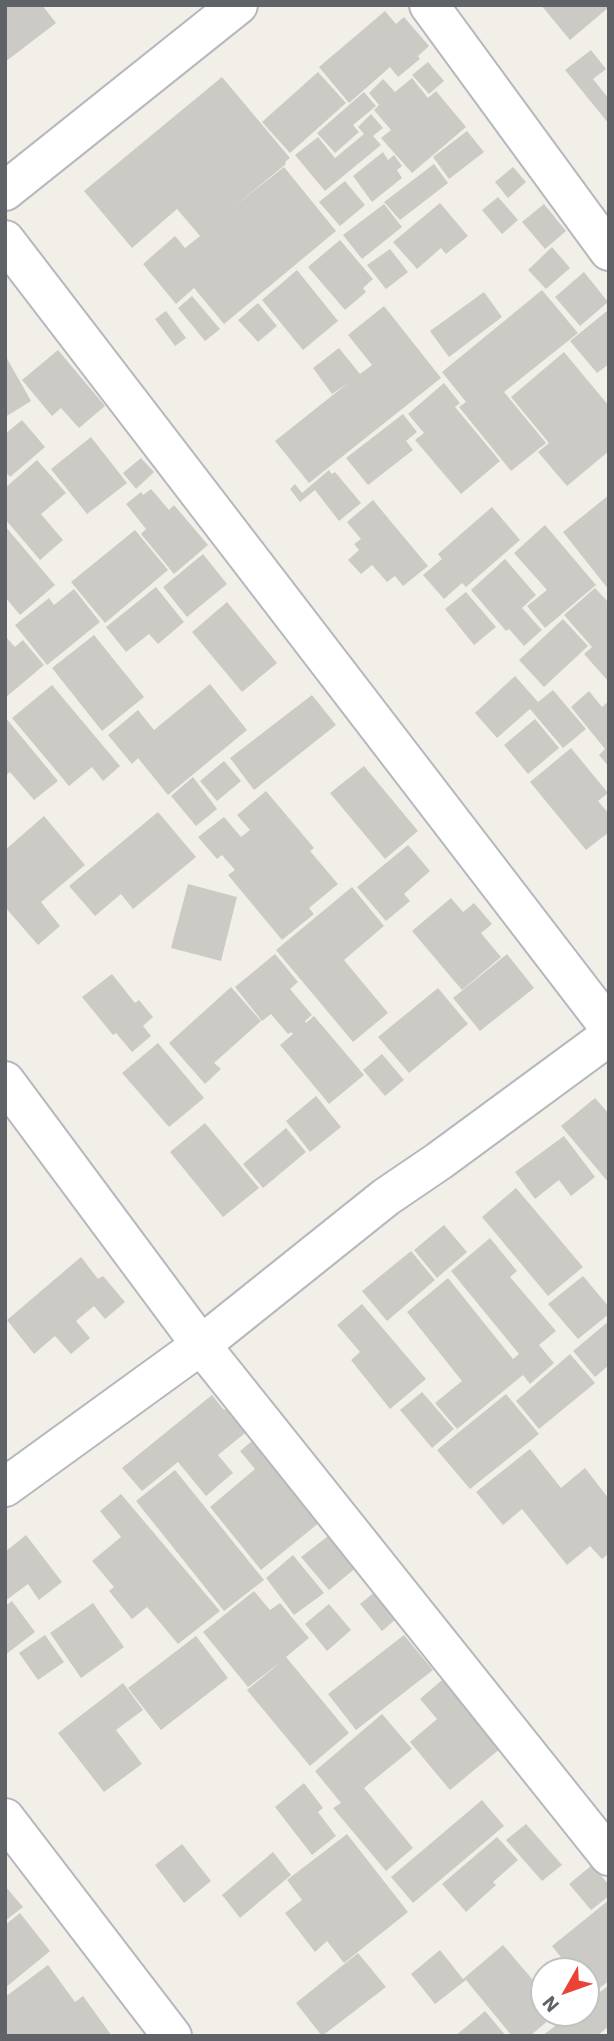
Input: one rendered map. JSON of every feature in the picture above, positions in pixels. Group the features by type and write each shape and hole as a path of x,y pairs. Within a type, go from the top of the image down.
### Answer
{"street":[{"path":"5,191 237,5"},
{"path":"429,5 609,251"},
{"path":"5,240 609,1027"},
{"path":"5,1488 201,1345 386,1197 609,1036"},
{"path":"5,1081 201,1345 609,1856"},
{"path":"5,1818 172,2036"}],"building":[{"path":"5,5 42,5 56,23 5,62"},
{"path":"541,5 609,5 609,7 570,40"},
{"path":"385,11 396,24 404,17 429,46 418,56 420,59 398,77 390,67 349,103 319,67"},
{"path":"591,50 606,69 593,79 609,99 609,124 565,70"},
{"path":"428,62 444,81 429,94 412,75"},
{"path":"318,72 346,103 290,153 262,122"},
{"path":"222,77 290,158 232,208 284,167 336,231 224,324 194,288 176,304 143,264 175,236 185,248 200,236 177,209 132,248 84,191"},
{"path":"412,78 428,98 436,91 466,127 412,173 381,138 391,130 374,110 379,105 369,93 383,79 395,92"},
{"path":"364,92 376,106 353,125 359,132 335,153 317,133"},
{"path":"371,114 383,128 373,136 381,145 325,191 295,155 318,137 335,158 364,134 358,127"},
{"path":"467,131 484,152 449,179 433,157"},
{"path":"383,152 388,160 394,155 402,166 397,170 402,178 372,202 353,176"},
{"path":"434,164 448,183 400,220 384,202"},
{"path":"513,167 526,182 508,198 495,182"},
{"path":"345,181 365,205 340,226 319,202"},
{"path":"498,197 518,220 502,234 482,210"},
{"path":"440,203 468,236 446,254 441,248 417,269 393,242"},
{"path":"384,204 402,227 362,259 343,235"},
{"path":"544,204 566,231 545,249 522,222"},
{"path":"340,240 373,279 363,288 366,292 345,310 308,267"},
{"path":"552,247 570,268 546,289 528,270"},
{"path":"390,249 408,272 386,289 367,265"},
{"path":"297,270 338,321 303,350 262,300"},
{"path":"584,272 608,302 580,326 555,297"},
{"path":"542,290 578,333 504,392 546,443 511,471 459,407 466,402 442,372"},
{"path":"484,292 502,317 449,357 430,331"},
{"path":"192,296 220,329 205,341 178,308"},
{"path":"258,303 277,326 258,342 238,320"},
{"path":"384,306 441,378 309,483 275,441 348,383 332,394 313,368 339,348 360,374 372,365 348,335"},
{"path":"166,311 186,338 175,346 155,319"},
{"path":"607,311 609,364 597,373 570,341"},
{"path":"58,350 105,406 79,428 61,408 52,416 22,380"},
{"path":"564,352 609,406 609,451 567,486 538,452 549,443 511,397"},
{"path":"5,355 31,401 5,417"},
{"path":"444,383 460,403 455,407 500,461 461,494 415,440 424,433 408,414"},
{"path":"403,414 417,432 406,441 413,450 368,485 346,458"},
{"path":"22,420 45,447 10,477 5,471 5,434"},
{"path":"91,437 127,483 87,514 51,469"},
{"path":"141,458 154,472 136,489 123,473"},
{"path":"37,460 66,493 41,514 63,540 40,560 5,519 5,488"},
{"path":"329,470 332,474 335,472 361,503 339,521 315,490 300,502 290,489 295,484 302,493"},
{"path":"151,489 169,510 174,505 208,545 174,574 141,534 146,529 126,504 141,492 143,495"},
{"path":"609,495 609,590 563,532"},
{"path":"373,500 428,566 403,586 395,576 387,582 372,565 361,574 348,560 359,550 354,544 361,539 347,522"},
{"path":"492,507 520,540 466,587 462,583 444,599 423,575 442,559 438,554"},
{"path":"545,525 596,585 545,628 527,606 547,590 514,553"},
{"path":"5,526 55,585 20,615 5,597"},
{"path":"135,530 168,570 105,623 71,582"},
{"path":"203,554 227,584 187,617 163,587"},
{"path":"505,559 536,595 522,608 542,630 524,646 509,629 506,631 471,590"},
{"path":"156,587 184,622 158,644 149,634 126,652 106,627"},
{"path":"595,588 609,603 609,682 584,654 592,647 564,615"},
{"path":"74,589 100,622 47,665 15,625 49,598 54,605"},
{"path":"466,592 496,627 474,645 445,609"},
{"path":"227,602 277,663 242,692 192,632"},
{"path":"563,619 588,646 544,687 519,660"},
{"path":"94,635 144,697 102,731 52,668"},
{"path":"5,636 15,647 23,640 44,665 5,698"},
{"path":"515,676 538,702 553,690 586,729 563,748 530,709 497,738 475,713"},
{"path":"210,684 247,730 168,795 138,758 132,764 108,735 138,710 154,730"},
{"path":"52,685 120,766 103,781 92,767 69,786 12,718"},
{"path":"589,691 602,707 609,701 609,767 599,755 605,749 571,707"},
{"path":"312,695 336,725 254,790 230,758"},
{"path":"5,717 58,781 34,800 10,772 5,776"},
{"path":"535,719 559,748 528,774 504,745"},
{"path":"571,748 608,793 598,801 609,814 609,832 586,850 530,782"},
{"path":"224,761 241,781 217,801 200,781"},
{"path":"364,766 418,831 385,859 330,793"},
{"path":"193,777 217,809 196,826 171,796"},
{"path":"266,791 314,848 310,851 338,884 309,908 314,914 282,940 228,875 235,870 222,855 217,859 198,837 224,817 241,837 250,830 237,815"},
{"path":"158,812 196,857 133,909 121,894 95,916 69,886"},
{"path":"44,816 85,865 41,902 60,926 38,945 5,907 5,850"},
{"path":"408,845 430,871 404,894 410,901 386,921 357,887"},
{"path":"188,884 237,897 221,961 171,948"},
{"path":"352,887 384,926 344,960 388,1013 353,1042 276,950"},
{"path":"451,898 463,912 474,903 492,924 481,933 501,957 462,990 412,931"},
{"path":"275,954 298,982 290,989 312,1015 306,1023 314,1016 364,1075 329,1104 280,1045 293,1034 288,1034 271,1014 262,1021 235,987"},
{"path":"507,954 534,988 480,1031 453,998"},
{"path":"112,974 135,1003 139,1000 153,1017 143,1026 151,1036 132,1052 116,1033 113,1035 82,997"},
{"path":"231,987 261,1021 214,1063 221,1069 205,1084 169,1043"},
{"path":"438,988 468,1024 409,1073 378,1037"},
{"path":"158,1043 204,1098 169,1127 122,1073"},
{"path":"382,1054 404,1080 385,1096 363,1070"},
{"path":"316,1096 341,1127 310,1152 286,1121"},
{"path":"595,1098 609,1114 609,1183 561,1126"},
{"path":"205,1123 259,1188 223,1217 170,1152"},
{"path":"286,1128 306,1152 263,1188 243,1164"},
{"path":"564,1136 595,1177 571,1196 559,1180 535,1199 515,1172"},
{"path":"516,1188 583,1267 548,1296 482,1217"},
{"path":"444,1225 467,1252 437,1278 414,1250"},
{"path":"490,1238 517,1271 510,1277 556,1331 539,1345 554,1363 530,1384 523,1375 457,1429 435,1403 462,1381 407,1312 448,1278 513,1359 519,1354 451,1271"},
{"path":"411,1251 435,1280 387,1321 362,1291"},
{"path":"81,1257 98,1279 103,1276 125,1302 105,1319 94,1306 76,1321 90,1338 71,1354 55,1336 34,1354 7,1320"},
{"path":"583,1276 609,1307 609,1314 578,1339 548,1304"},
{"path":"362,1304 426,1379 390,1409 351,1360 360,1352 337,1325"},
{"path":"609,1321 609,1365 595,1377 573,1351"},
{"path":"570,1354 595,1383 539,1429 516,1401"},
{"path":"422,1392 454,1429 432,1448 400,1410"},
{"path":"506,1394 539,1434 470,1489 437,1450"},
{"path":"212,1395 224,1410 236,1401 255,1425 218,1455 233,1473 206,1496 178,1462 142,1491 122,1468"},
{"path":"263,1432 320,1522 261,1570 210,1507 255,1469 240,1451"},
{"path":"530,1449 561,1488 585,1468 609,1499 609,1553 602,1559 590,1546 567,1565 522,1509 503,1525 476,1492"},
{"path":"175,1470 264,1580 224,1611 136,1501"},
{"path":"121,1494 220,1611 178,1644 147,1607 132,1619 109,1591 114,1587 92,1561 121,1537 100,1511"},
{"path":"336,1530 363,1562 329,1590 301,1557"},
{"path":"26,1535 62,1582 39,1600 28,1584 5,1601 5,1552"},
{"path":"293,1555 324,1593 294,1615 266,1578"},
{"path":"382,1586 403,1613 382,1631 360,1604"},
{"path":"254,1591 270,1610 280,1603 309,1638 286,1657 349,1733 310,1766 247,1690 282,1661 248,1687 203,1632"},
{"path":"12,1601 35,1632 5,1655 5,1606"},
{"path":"93,1603 124,1647 81,1678 50,1633"},
{"path":"329,1604 351,1630 327,1651 305,1624"},
{"path":"45,1635 64,1662 38,1680 19,1653"},
{"path":"404,1635 433,1670 356,1730 328,1694"},
{"path":"196,1636 228,1678 161,1730 128,1688"},
{"path":"449,1674 507,1743 450,1790 410,1742 437,1719 420,1699"},
{"path":"123,1683 143,1710 116,1730 142,1764 104,1792 58,1733"},
{"path":"382,1714 412,1749 364,1788 413,1848 386,1871 333,1808 341,1803 315,1771"},
{"path":"304,1783 323,1808 318,1812 336,1836 312,1855 275,1807"},
{"path":"482,1800 504,1826 413,1903 391,1877"},
{"path":"526,1824 562,1865 542,1881 506,1840"},
{"path":"347,1834 408,1912 344,1963 327,1941 315,1952 285,1913 302,1900 287,1880"},
{"path":"497,1837 518,1860 493,1882 496,1885 466,1912 442,1884"},
{"path":"182,1844 211,1881 184,1903 155,1865"},
{"path":"273,1852 291,1875 240,1918 222,1895"},
{"path":"592,1865 609,1885 609,1896 591,1910 569,1884"},
{"path":"5,1886 23,1907 5,1921"},
{"path":"609,1900 609,1981 600,1988 600,1957 561,1957 552,1946"},
{"path":"20,1913 50,1951 5,1988 5,1925"},
{"path":"503,1945 530,1977 530,2027 541,2027 530,2036 512,2036 466,1980 435,2004 411,1974 440,1950 463,1979"},
{"path":"358,1953 386,1987 322,2036 296,2003"},
{"path":"48,1965 75,2002 83,1996 112,2036 5,2036 5,1997"},
{"path":"609,1985 609,2026 597,2036 542,2036 554,2027 600,2027 600,1992"},
{"path":"485,2011 506,2036 455,2036"}]}
